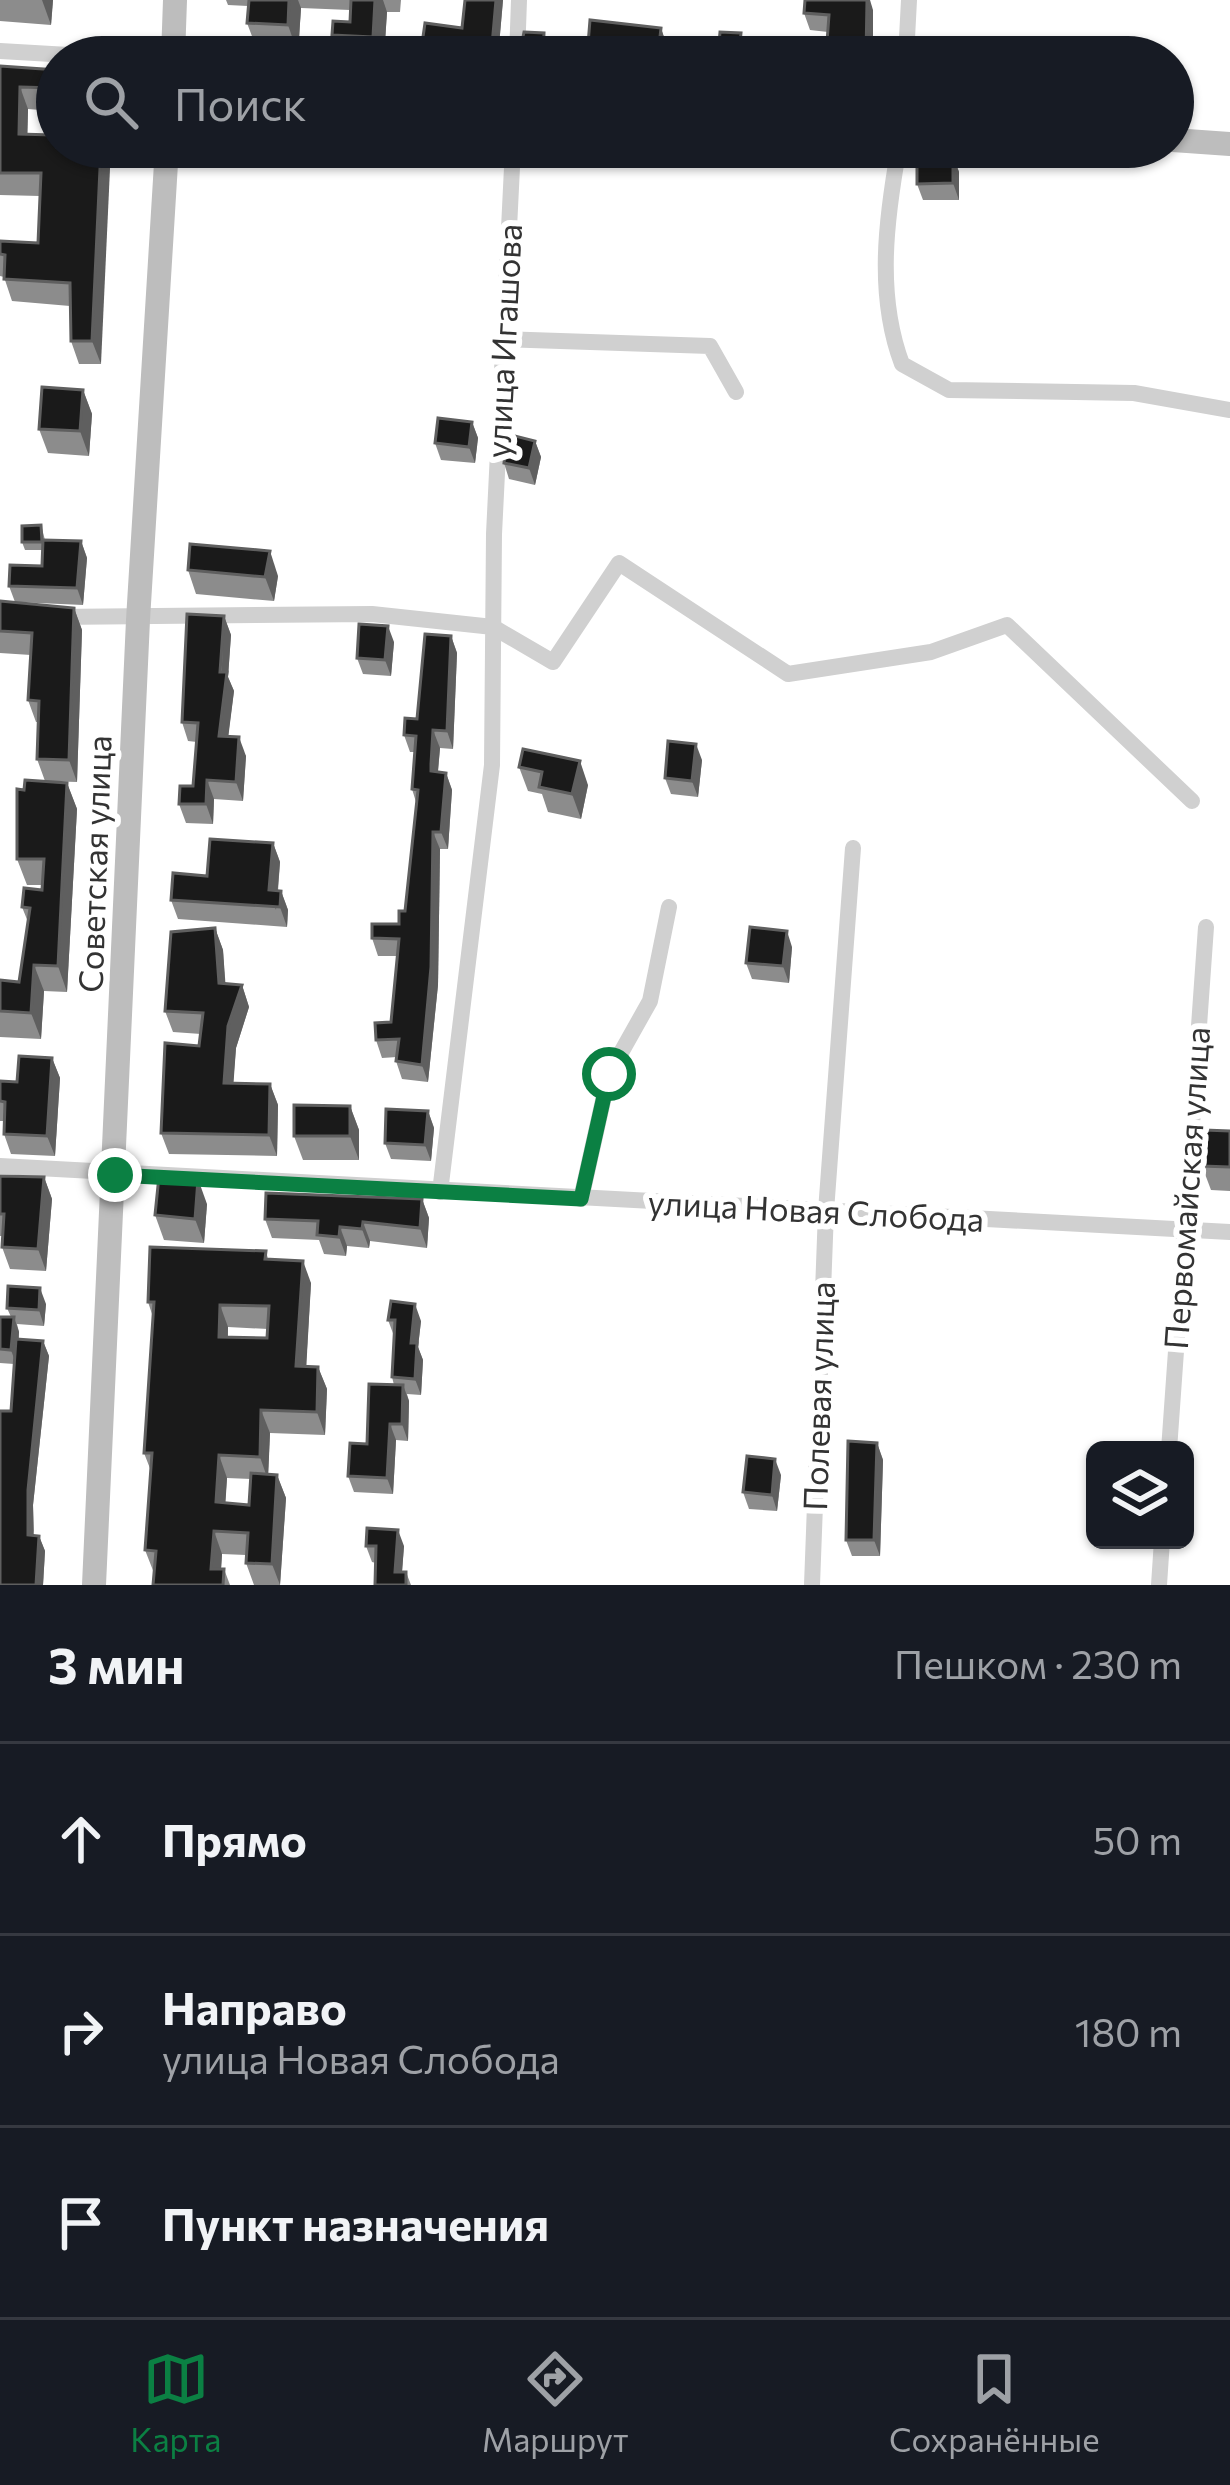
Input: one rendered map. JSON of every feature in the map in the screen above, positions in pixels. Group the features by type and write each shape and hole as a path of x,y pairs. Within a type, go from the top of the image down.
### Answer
{"main road":[{"path":"173,36 175,0"},
{"path":"1194,141 1230,144"},
{"name":"Советская улица","path":"94,1585 138,620 166,168"}],"street":[{"path":"518,36 519,0"},
{"path":"907,36 909,0"},
{"path":"0,51 36,53"},
{"name":"улица Игашова","path":"440,1192 492,765 494,534 512,168"},
{"path":"895,168 886,270 888,327 902,364 949,390 1134,393 1230,410"},
{"path":"504,339 710,346 736,392"},
{"path":"23,615 138,620 372,614 493,627 553,662 619,563 788,674 932,652 1007,625 1192,801"},
{"name":"Полевая улица","path":"812,1585 826,1211 853,848"},
{"path":"581,1199 609,1074 650,1001 669,908"},
{"name":"Первомайская улица","path":"1170,1441 1206,927"},
{"name":"улица Новая Слобода","path":"0,1166 1230,1232"},
{"path":"1159,1585 1161,1549"}],"building":[{"path":"249,0 289,0 288,25 247,23"},
{"path":"351,0 375,0 373,36 332,35 333,21 350,22"},
{"path":"465,0 496,0 493,36 423,36 425,23 462,28"},
{"path":"805,0 867,0 866,36 827,36 829,15 804,13"},
{"path":"590,20 661,28 660,36 589,36"},
{"path":"0,66 36,69 36,87 20,87 19,134 36,135 36,168 100,168 92,341 71,341 70,283 4,279 0,241 38,243 41,173 0,173"},
{"path":"917,168 953,168 953,183 917,184"},
{"path":"42,387 83,390 80,431 39,429"},
{"path":"438,418 472,422 469,447 435,443"},
{"path":"507,434 535,441 529,468 504,463"},
{"path":"41,525 42,542 22,542 22,526"},
{"path":"43,540 81,541 77,588 9,586 10,565 42,566"},
{"path":"190,544 270,551 265,577 188,570"},
{"path":"0,601 74,608 69,760 37,759 39,701 28,700 32,633 0,631"},
{"path":"187,614 224,616 220,672 227,672 219,736 239,737 236,782 207,780 206,804 179,804 180,786 193,786 198,723 182,722"},
{"path":"359,624 388,626 385,660 357,658"},
{"path":"425,634 451,636 447,731 433,730 431,771 446,773 441,832 433,832 431,967 422,1065 396,1061 399,1039 376,1040 375,1023 391,1022 399,939 372,938 372,924 399,924 399,911 405,911 418,790 412,789 416,736 404,735 405,718 417,719"},
{"path":"668,741 696,744 692,781 665,778"},
{"path":"523,749 580,761 572,794 539,787 542,772 519,767"},
{"path":"25,780 67,783 58,966 34,965 31,1013 0,1011 0,980 19,982 30,908 22,907 24,888 42,890 44,859 17,859 17,789 24,790"},
{"path":"210,839 273,843 269,890 281,891 280,907 171,900 173,873 207,876"},
{"path":"750,927 787,931 783,966 746,963"},
{"path":"215,928 219,983 242,985 228,1026 224,1083 270,1084 269,1135 161,1133 165,1043 199,1046 203,1013 165,1011 171,932"},
{"path":"19,1056 52,1058 47,1136 4,1134 0,1081 17,1082"},
{"path":"294,1105 350,1106 350,1136 294,1136"},
{"path":"386,1109 428,1111 425,1145 385,1143"},
{"path":"1204,1130 1230,1131 1230,1167 1202,1166"},
{"path":"0,1176 44,1177 38,1249 2,1247"},
{"path":"159,1176 198,1179 195,1219 155,1215"},
{"path":"266,1193 422,1199 420,1228 363,1222 362,1229 340,1227 339,1237 317,1235 318,1221 265,1219"},
{"path":"150,1247 266,1251 265,1259 303,1261 296,1366 318,1367 317,1412 261,1410 260,1457 219,1455 216,1502 249,1505 251,1473 277,1475 272,1564 246,1563 248,1533 214,1531 211,1569 224,1569 223,1585 153,1585 156,1551 145,1550 152,1453 144,1453 154,1302 148,1302","holes":["220,1305 269,1306 267,1338 219,1337"]},
{"path":"8,1286 40,1288 39,1310 7,1308"},
{"path":"391,1301 415,1304 411,1343 417,1343 415,1379 392,1377 395,1320 388,1320"},
{"path":"0,1317 14,1317 11,1350 0,1349"},
{"path":"16,1339 43,1341 28,1490 28,1535 39,1536 36,1585 0,1585 0,1411 11,1411"},
{"path":"369,1384 403,1385 402,1424 390,1424 387,1478 348,1476 350,1443 367,1444"},
{"path":"848,1441 877,1443 874,1540 846,1540"},
{"path":"747,1456 775,1459 772,1495 743,1492"},
{"path":"367,1528 398,1530 395,1572 406,1572 406,1585 375,1585 376,1546 366,1546"}],"route":[{"path":"115,1175 581,1199 609,1074"}]}
